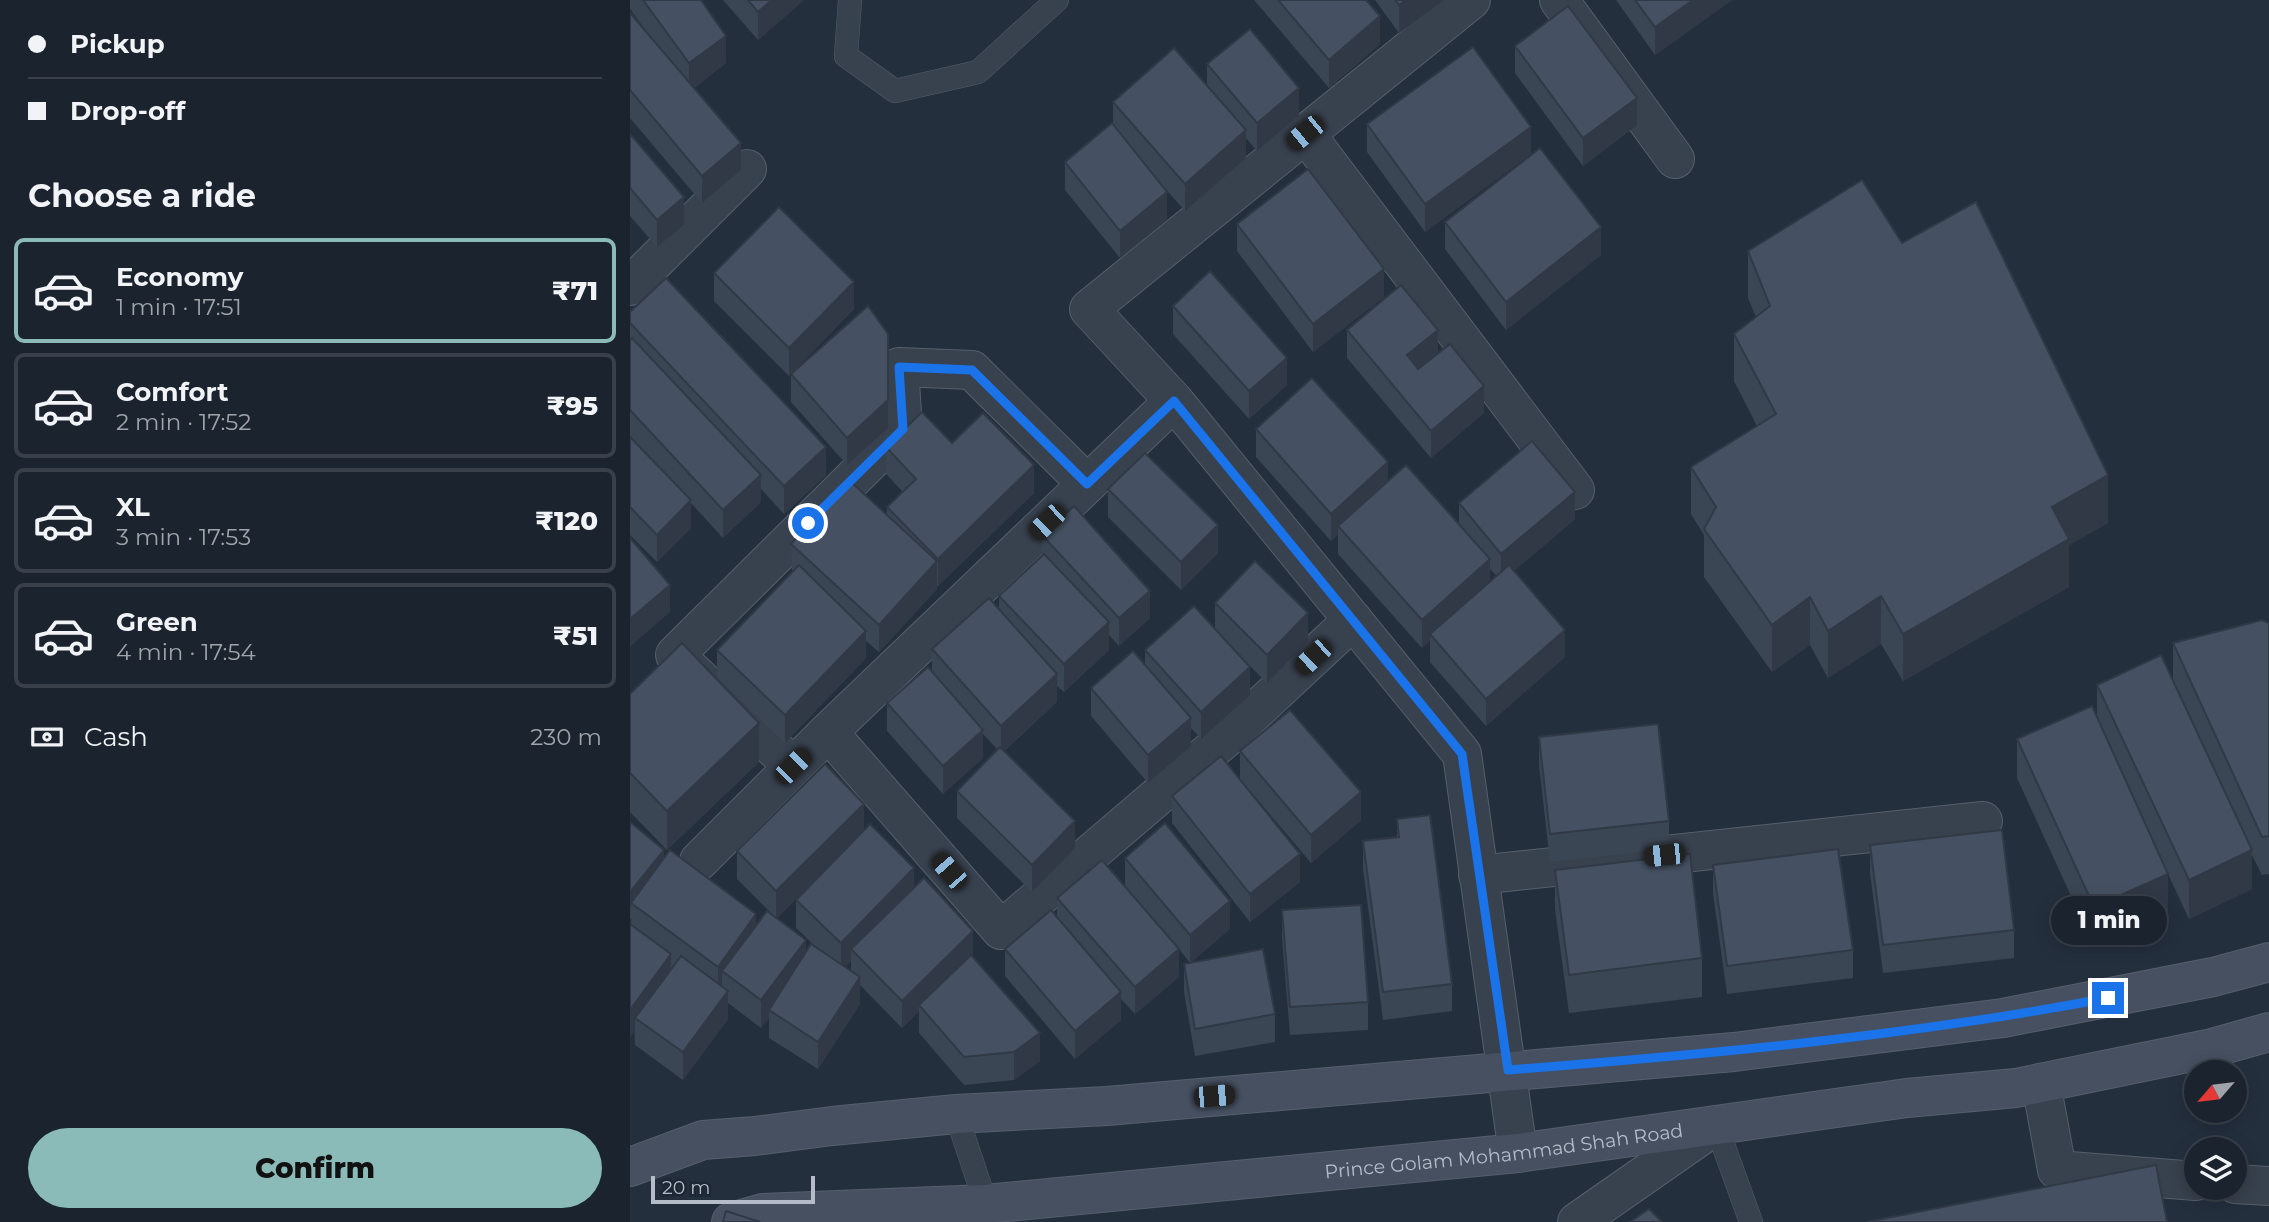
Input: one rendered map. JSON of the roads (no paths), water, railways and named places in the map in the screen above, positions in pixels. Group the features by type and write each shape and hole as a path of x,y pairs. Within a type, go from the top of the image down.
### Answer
{"street":[{"path":"1471,0 1089,309 1174,401 1462,754 1518,1153"},
{"path":"1559,0 1675,159"},
{"path":"1305,133 1575,490"},
{"path":"630,286 747,169"},
{"path":"793,766 675,655 903,429 899,367 972,370 1087,484"},
{"path":"698,861 828,732 1174,401"},
{"path":"828,732 1001,930 1234,732 1353,620"},
{"path":"1478,875 1983,821"},
{"path":"630,1167 703,1140 956,1114 1107,1106 1734,1052 2003,1018 2213,977 2269,961"},
{"name":"Prince Golam Mohammad Shah Road","path":"731,1222 763,1213 986,1204 1518,1153 1907,1098 2016,1088 2212,1048 2269,1032"},
{"path":"2041,1083 2057,1170 2184,1180"},
{"path":"1577,1222 1716,1125"},
{"path":"2247,1185 2269,1186"}],"lane":[{"path":"849,0 846,56 895,91 978,72 1057,0"},
{"path":"956,1114 986,1204"},
{"path":"1716,1125 1751,1222"}]}
